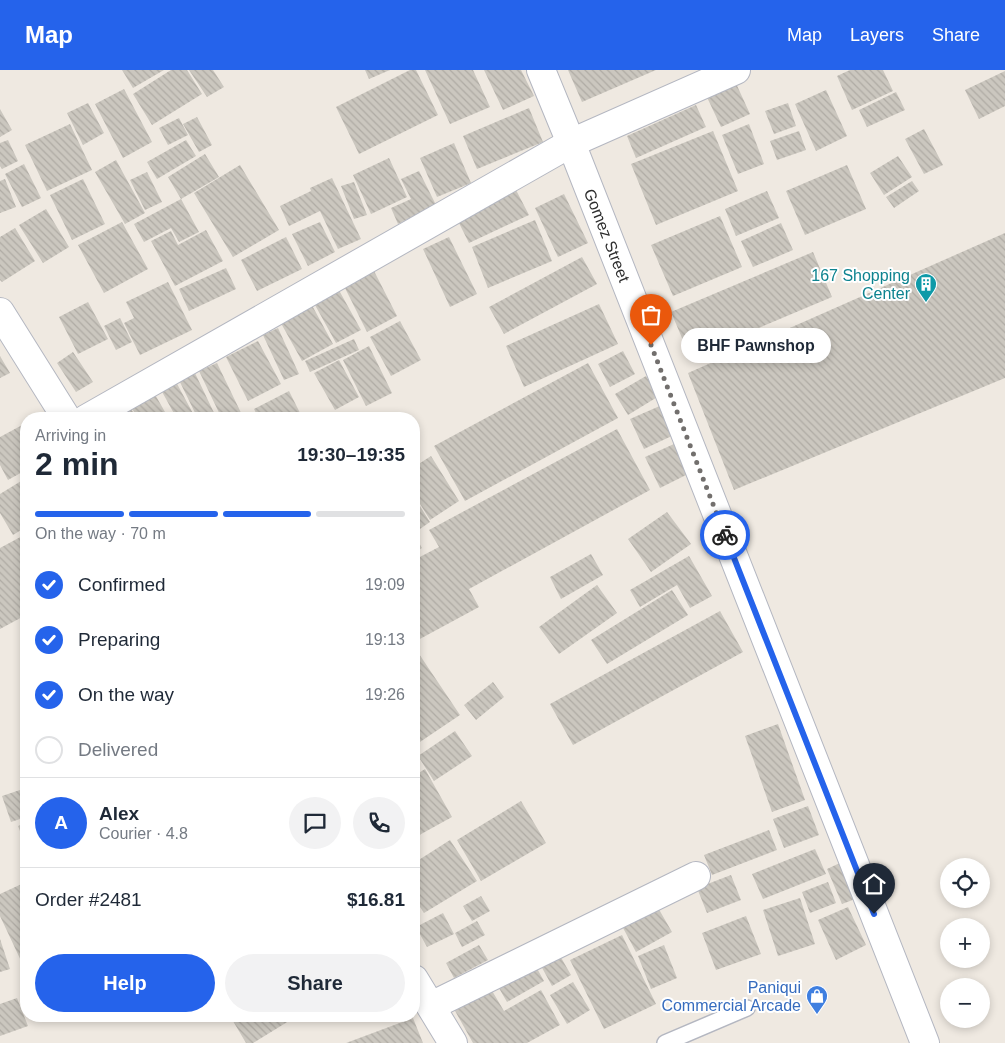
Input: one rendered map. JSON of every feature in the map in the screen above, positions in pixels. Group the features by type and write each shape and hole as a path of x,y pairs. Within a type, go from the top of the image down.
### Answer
{"street":[{"name":"Gomez Street","path":"541,70 925,1043"},
{"path":"98,412 571,144 736,70"},
{"path":"0,312 63,412"},
{"path":"431,1006 696,876"},
{"path":"420,988 453,1043"}],"lane":[{"path":"665,1043 748,1008"}],"building":[{"path":"122,70 164,70 133,88"},
{"path":"171,70 187,70 202,94 152,125 133,94"},
{"path":"189,70 213,70 224,87 207,97"},
{"path":"365,70 390,70 369,79"},
{"path":"410,70 416,70 438,115 359,154 336,107"},
{"path":"425,70 473,70 490,107 450,124"},
{"path":"484,70 521,70 534,96 503,110"},
{"path":"568,70 656,70 582,102"},
{"path":"850,70 883,70 893,91 852,110 837,76"},
{"path":"1005,71 1005,106 979,119 965,90"},
{"path":"734,79 750,114 721,127 705,93"},
{"path":"124,89 152,142 123,158 95,104"},
{"path":"826,90 847,136 816,151 795,104"},
{"path":"896,92 905,110 867,127 859,110"},
{"path":"88,103 104,133 83,145 67,113"},
{"path":"788,103 796,126 774,134 765,111"},
{"path":"696,105 706,127 636,158 627,136"},
{"path":"529,108 543,142 477,169 463,136"},
{"path":"0,109 12,130 0,137"},
{"path":"197,117 212,145 199,152 183,124"},
{"path":"179,118 188,135 168,145 159,128"},
{"path":"70,124 92,170 47,191 25,145"},
{"path":"749,124 764,164 738,174 722,135"},
{"path":"924,129 943,165 924,174 905,139"},
{"path":"713,131 738,191 656,225 631,164"},
{"path":"799,131 806,150 777,160 770,141"},
{"path":"8,140 18,161 2,169 0,166 0,143"},
{"path":"186,140 196,156 157,179 147,162"},
{"path":"454,143 471,183 437,197 420,158"},
{"path":"205,154 219,177 181,199 168,177"},
{"path":"898,156 912,177 884,195 870,173"},
{"path":"389,158 407,197 371,214 353,175"},
{"path":"116,160 145,213 125,224 95,172"},
{"path":"24,164 41,198 22,207 5,174"},
{"path":"240,165 279,230 233,257 194,193"},
{"path":"847,165 866,209 805,235 786,191"},
{"path":"419,171 436,205 398,224 391,208 411,199 401,179"},
{"path":"147,172 162,202 145,210 130,180"},
{"path":"332,178 361,239 338,249 320,211 289,226 280,206 311,191 310,188"},
{"path":"5,179 16,207 0,213 0,181"},
{"path":"83,179 105,224 72,240 50,195"},
{"path":"912,181 919,191 894,208 886,197"},
{"path":"354,182 367,215 354,219 341,186"},
{"path":"516,190 529,215 469,243 457,219"},
{"path":"767,191 779,218 736,236 725,209"},
{"path":"564,194 588,243 558,257 535,208"},
{"path":"181,199 199,232 179,242 171,228 144,242 134,224"},
{"path":"46,209 69,247 43,263 19,225"},
{"path":"720,216 742,267 673,296 651,245"},
{"path":"535,220 552,261 488,288 472,247"},
{"path":"122,222 148,269 104,293 78,245"},
{"path":"320,222 335,252 308,266 292,234"},
{"path":"781,223 793,250 753,267 741,241"},
{"path":"15,228 35,261 2,282 0,280 0,237"},
{"path":"206,230 223,261 175,286 151,241 171,231 178,245"},
{"name":"167 Shopping Center","path":"1005,233 1005,378 734,490 688,373"},
{"path":"286,237 302,269 257,291 241,260"},
{"path":"449,237 477,294 450,307 423,249"},
{"path":"813,252 832,297 690,357 671,312"},
{"path":"582,257 597,284 504,334 489,307"},
{"path":"226,268 236,289 189,311 179,289"},
{"path":"374,271 397,316 367,332 344,286"},
{"path":"168,282 192,330 140,355 124,323 134,318 126,302"},
{"path":"335,283 361,330 336,343 310,296"},
{"path":"308,298 333,344 302,361 277,316"},
{"path":"88,302 108,339 78,354 59,317"},
{"path":"599,304 618,344 524,387 506,346"},
{"path":"120,318 132,342 116,350 104,326"},
{"path":"400,321 421,360 391,376 370,337"},
{"path":"278,328 299,374 284,380 263,335"},
{"path":"354,339 359,350 310,372 305,361"},
{"path":"258,341 281,384 248,401 226,357"},
{"path":"369,346 392,393 366,406 343,360"},
{"path":"623,351 635,374 610,387 598,364"},
{"path":"73,352 93,382 76,392 57,363"},
{"path":"0,356 10,373 0,378"},
{"path":"339,360 359,397 335,410 314,373"},
{"path":"217,363 241,412 219,412 199,371"},
{"path":"588,363 618,418 465,501 434,446"},
{"path":"194,371 214,412 195,412 178,378"},
{"path":"646,376 659,396 628,415 615,394"},
{"path":"175,380 192,412 173,412 160,388"},
{"path":"153,391 165,412 134,412 129,403"},
{"path":"289,391 300,412 256,412 254,409"},
{"path":"129,405 133,412 120,412 119,410"},
{"path":"662,405 676,434 644,449 630,419"},
{"path":"20,426 20,473 8,480 0,465 0,437"},
{"path":"617,429 650,490 469,589 479,607 420,639 420,557 439,547 429,530"},
{"path":"674,444 688,474 660,488 645,457"},
{"path":"431,456 459,501 430,520 420,504 420,463"},
{"path":"20,482 20,531 13,535 0,513 0,494"},
{"path":"420,506 430,522 420,529"},
{"path":"667,512 691,544 651,572 628,539"},
{"path":"20,537 20,618 0,629 0,548"},
{"path":"591,554 603,575 561,599 550,577"},
{"path":"689,556 712,596 690,608 677,585 640,607 630,590"},
{"path":"597,585 617,613 559,654 539,627"},
{"path":"672,590 688,615 607,664 591,640"},
{"path":"720,611 743,652 573,745 550,704"},
{"path":"420,655 460,715 420,742"},
{"path":"493,682 504,697 476,720 464,705"},
{"path":"778,724 805,800 772,812 745,736"},
{"path":"455,731 472,756 434,781 420,759 420,755"},
{"path":"425,769 452,817 420,835 420,772"},
{"path":"20,790 20,819 11,822 2,796"},
{"path":"521,801 546,843 481,881 457,840"},
{"path":"808,806 819,835 784,848 773,819"},
{"path":"769,830 777,850 712,875 704,855"},
{"path":"450,840 477,881 424,913 420,907 420,859"},
{"path":"815,849 826,874 763,899 752,874"},
{"path":"842,862 858,898 842,904 827,869"},
{"path":"731,875 741,900 707,913 697,888"},
{"path":"828,882 836,903 810,913 802,892"},
{"path":"20,885 20,959 0,916 0,894"},
{"path":"481,896 490,911 472,921 463,906"},
{"path":"800,898 815,944 778,956 763,910"},
{"path":"657,906 672,932 636,952 622,926"},
{"path":"848,907 866,945 836,960 818,920"},
{"path":"443,913 454,934 427,947 420,934 420,925"},
{"path":"746,916 761,954 716,970 702,933"},
{"path":"477,921 485,935 462,947 455,933"},
{"path":"622,935 656,1004 604,1029 570,960"},
{"path":"0,939 10,969 0,972"},
{"path":"479,945 488,960 454,978 446,963"},
{"path":"664,945 677,978 651,989 638,956"},
{"path":"559,954 571,975 552,986 540,964"},
{"path":"534,963 544,981 507,1002 496,983"},
{"path":"573,982 590,1010 567,1024 550,995"},
{"path":"491,989 504,1011 541,990 560,1025 527,1043 473,1043 454,1009"},
{"path":"17,998 20,1006 20,1022 26,1022 28,1026 0,1036 0,1004"},
{"path":"234,1022 287,1022 253,1043 246,1043"},
{"path":"402,1022 415,1022 423,1043 346,1043"}],"way so far":[{"path":"651,345 725,535"}],"place":[{"name":"167 Shopping Center","path":"926,303"},
{"name":"BHF Pawnshop","path":"651,345"},
{"name":"Paniqui Commercial Arcade","path":"817,1015"}],"route":[{"path":"725,535 874,914"}]}
